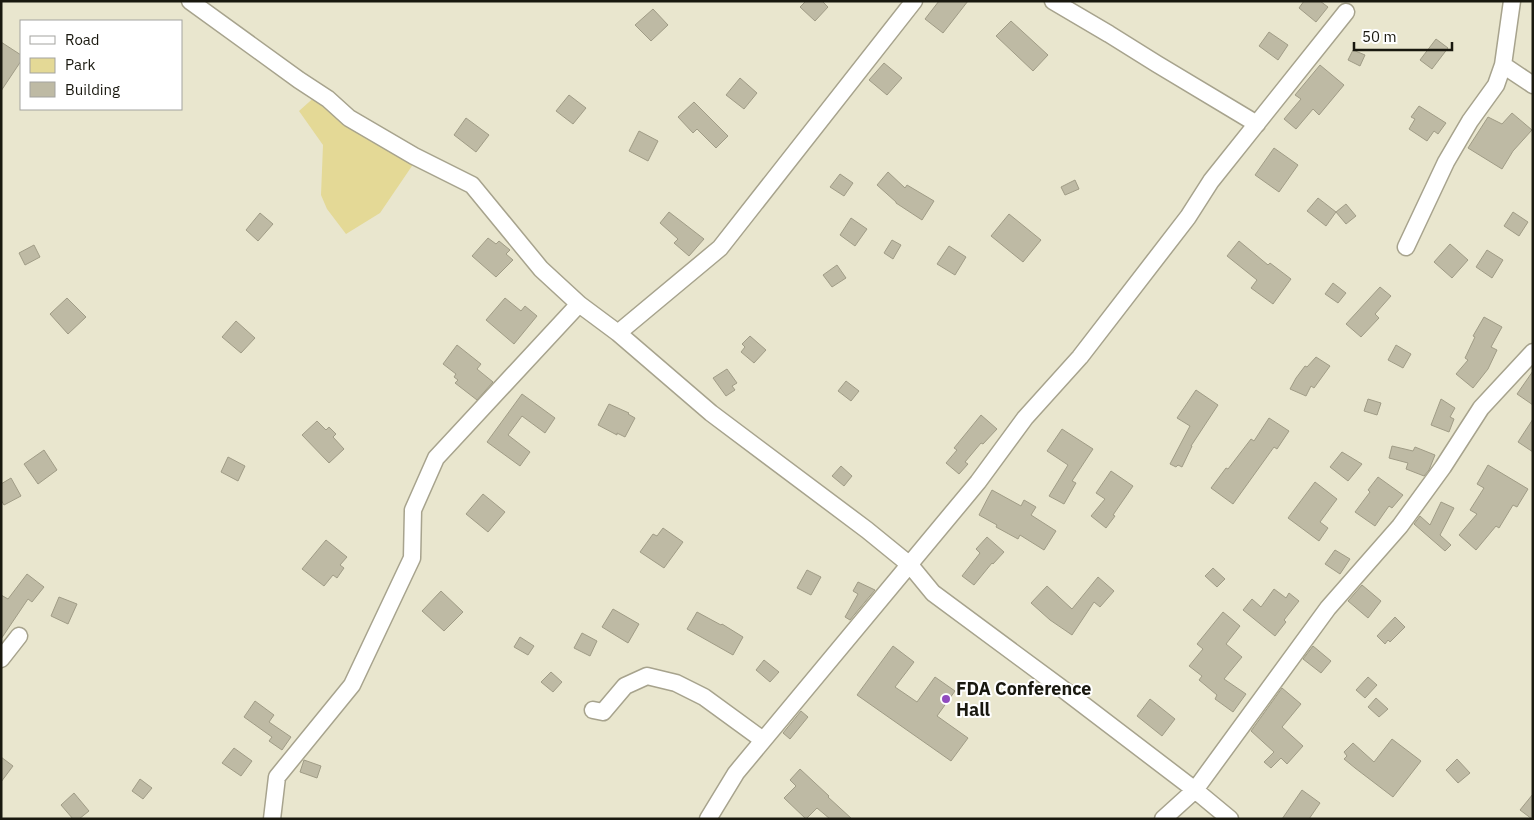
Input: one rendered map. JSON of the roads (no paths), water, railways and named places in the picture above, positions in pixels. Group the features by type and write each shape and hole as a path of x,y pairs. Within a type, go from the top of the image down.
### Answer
{"street":[{"path":"190,1 328,99 349,118 414,156 472,184 541,269 579,304 618,333 711,413 910,565 933,593 1195,790 1230,819"},
{"path":"618,333 720,248 914,1"},
{"path":"1053,1 1257,124"},
{"path":"1406,247 1446,162 1470,121 1496,84 1503,65 1512,1"},
{"path":"708,819 736,772 978,482 1025,418 1080,357 1188,217 1211,181 1346,12"},
{"path":"1503,65 1533,85"},
{"path":"272,819 277,777 352,685 412,558 413,510 436,458 579,304"},
{"path":"1163,819 1195,790 1328,608 1400,526 1443,466 1480,408 1533,352"},
{"path":"1,659 19,636"},
{"path":"593,710 602,712 625,686 647,676 676,683 704,697 764,740"}],"place":[{"name":"FDA Conference Hall","path":"946,699"}]}
